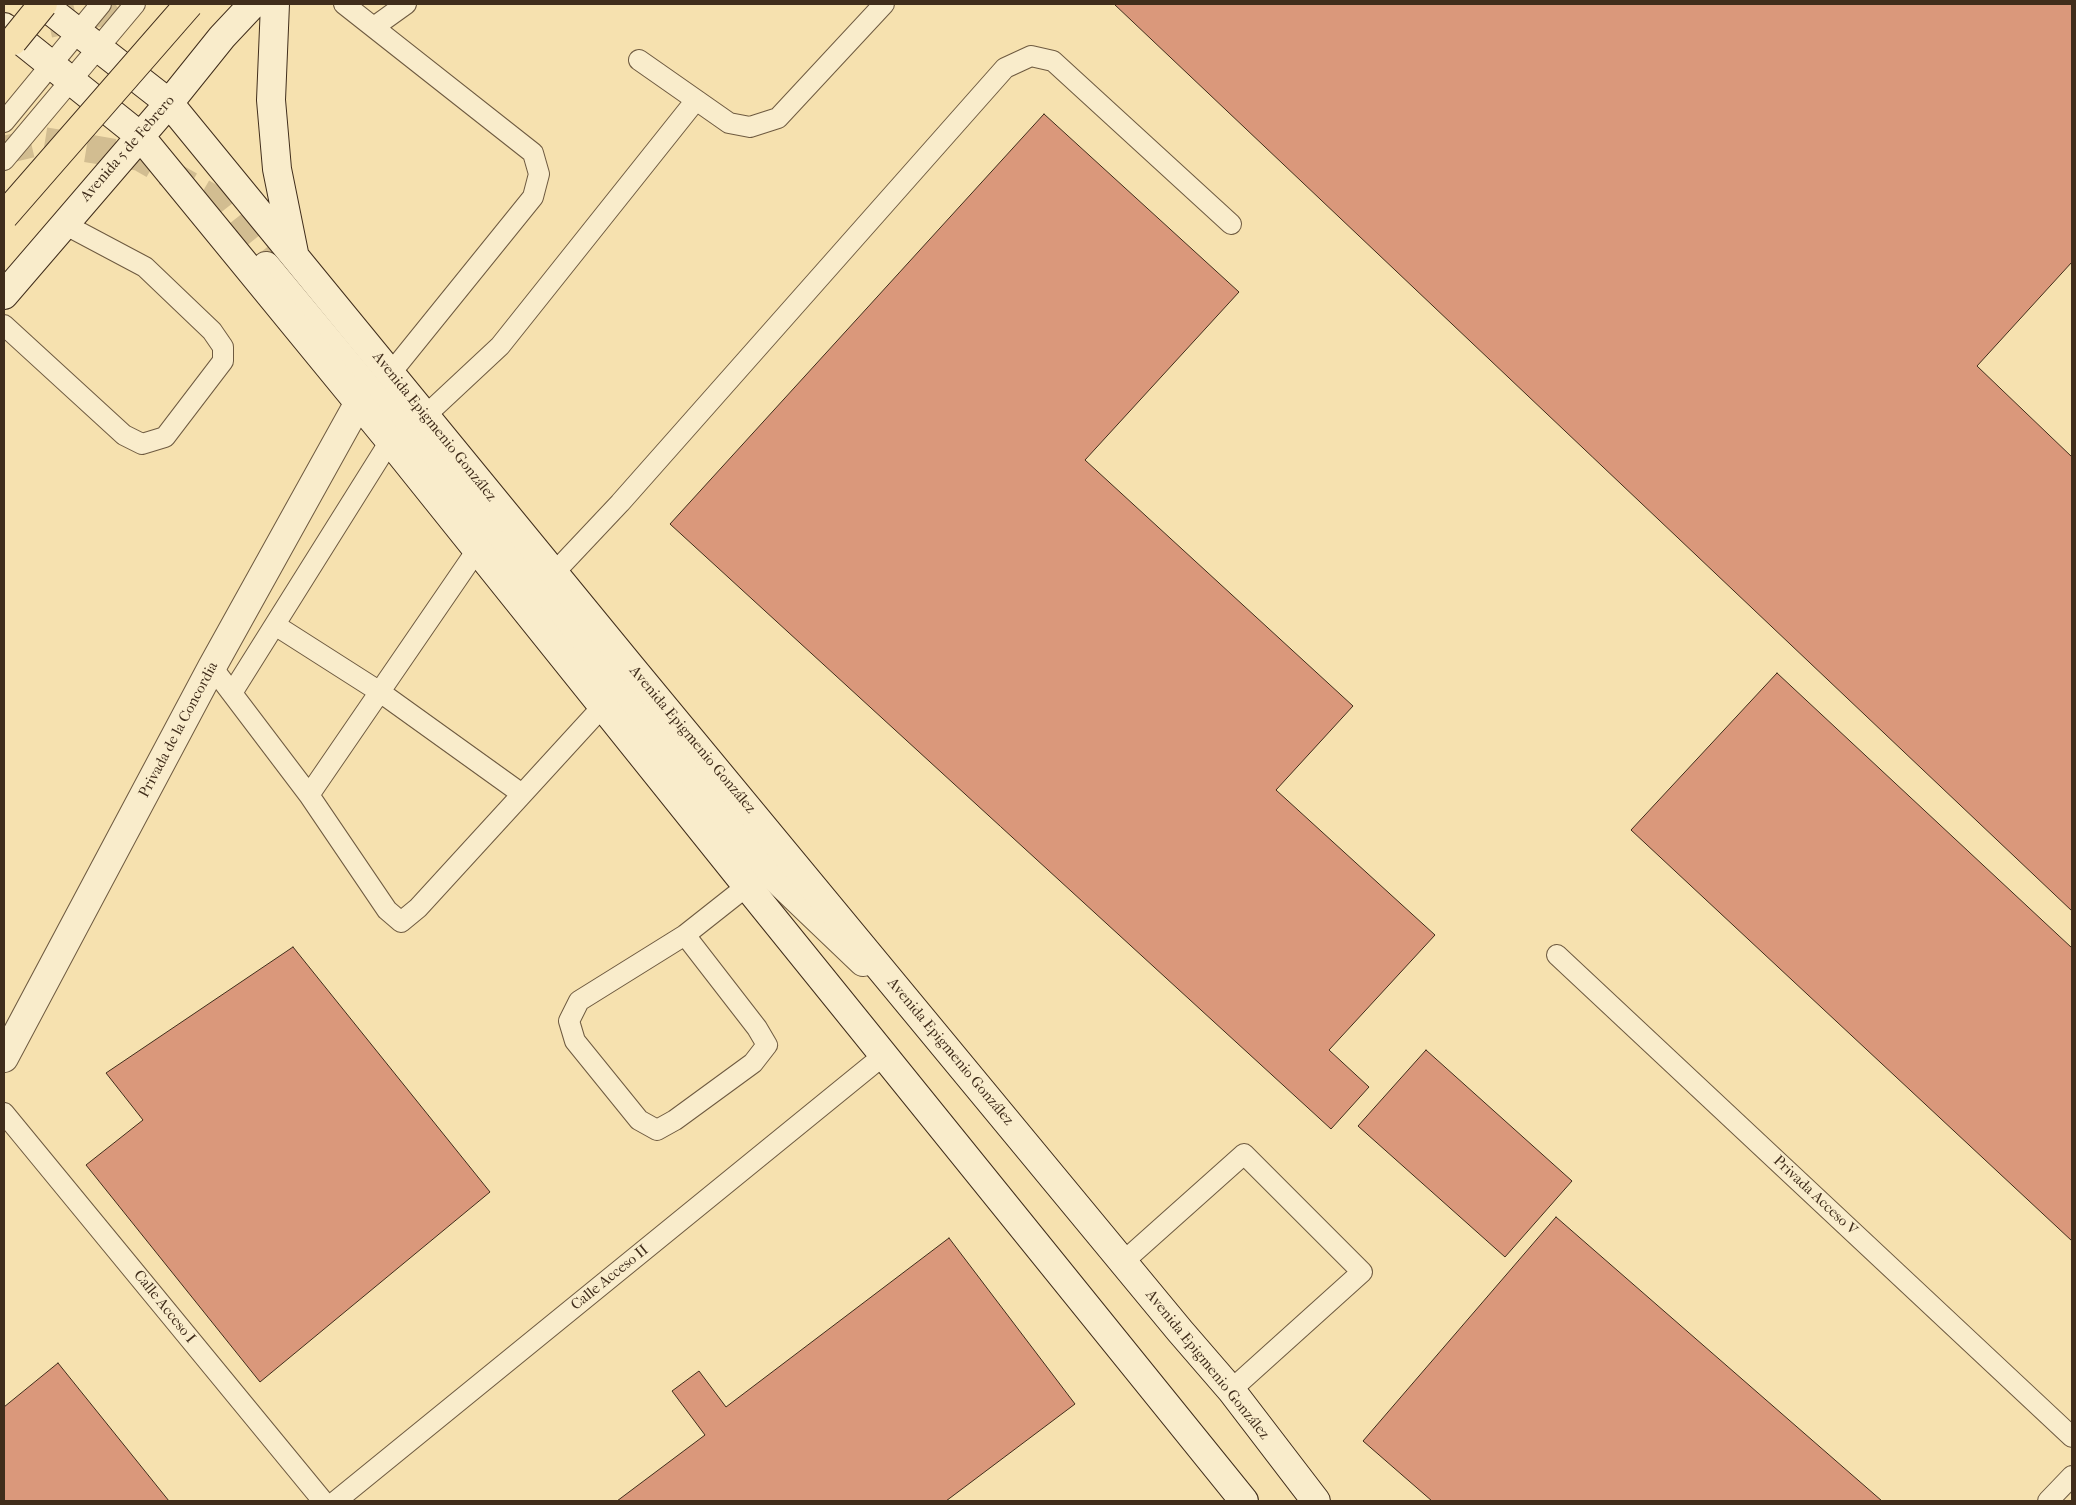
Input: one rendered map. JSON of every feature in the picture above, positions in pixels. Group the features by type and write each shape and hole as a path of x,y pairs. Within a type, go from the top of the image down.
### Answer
{"highway":[{"path":"8,34 42,4"},
{"path":"4,216 189,4"}],"main road":[{"name":"Avenida Epigmenio González","path":"42,4 169,103 554,573 1231,1390 1316,1501"},
{"name":"Avenida 5 de Febrero","path":"4,295 169,103 222,37 254,4"},
{"path":"275,4 271,100 277,170 295,257"},
{"path":"8,34 61,73 140,136 390,442 746,886 1244,1501"},
{"path":"179,184 174,172 176,163 182,155 192,151 215,160"},
{"path":"266,266 773,876 922,1018"},
{"name":"Privada de la Concordia","path":"4,1058 212,667 358,404"}],"lane":[{"path":"89,40 101,4"},
{"path":"4,160 61,73 89,40 135,4"},
{"path":"344,4 533,153 539,174 533,197 390,374"},
{"path":"374,27 406,4"},
{"path":"639,60 729,123 750,127 778,118 884,4"},
{"path":"554,573 620,504 1006,68 1031,56 1053,61 1231,224"},
{"path":"4,122 61,73"},
{"path":"425,416 500,346 696,100"},
{"path":"4,325 124,435 142,444 165,437 224,362 223,347 212,331 145,267 64,224"},
{"path":"232,693 390,442"},
{"path":"310,795 477,550"},
{"path":"275,625 380,692 522,794"},
{"path":"212,667 310,795 387,910 401,922 418,908 603,706"},
{"path":"685,936 757,1028 767,1045 753,1063 675,1120 657,1130 639,1120 575,1041 569,1021 580,1001 685,936 746,886"},
{"name":"Privada Acceso V","path":"1557,955 2072,1437"},
{"name":"Calle Acceso II","path":"336,1501 884,1055"},
{"name":"Calle Acceso I","path":"4,1113 324,1501"},
{"path":"1123,1262 1244,1154 1362,1272 1231,1390"},
{"path":"2048,1501 2072,1476"}],"building":[{"path":"1114,4 2072,4 2072,262 1977,366 2072,457 2072,911"},
{"path":"1044,114 1239,292 1085,460 1353,706 1276,790 1435,935 1329,1050 1369,1087 1331,1129 670,524"},
{"path":"1777,673 2072,948 2072,1241 1631,830"},
{"path":"293,947 490,1192 260,1382 86,1165 143,1120 106,1073"},
{"path":"1426,1050 1572,1181 1505,1257 1358,1126"},
{"path":"1556,1217 1882,1501 1432,1501 1363,1441"},
{"path":"949,1238 1075,1404 946,1501 617,1501 705,1435 672,1391 699,1371 726,1407"},
{"path":"58,1363 169,1501 4,1501 4,1407"}],"tunnel":[{"path":"8,33 103,12 116,4"},
{"path":"4,150 43,141 140,157 213,199 266,266"}]}
